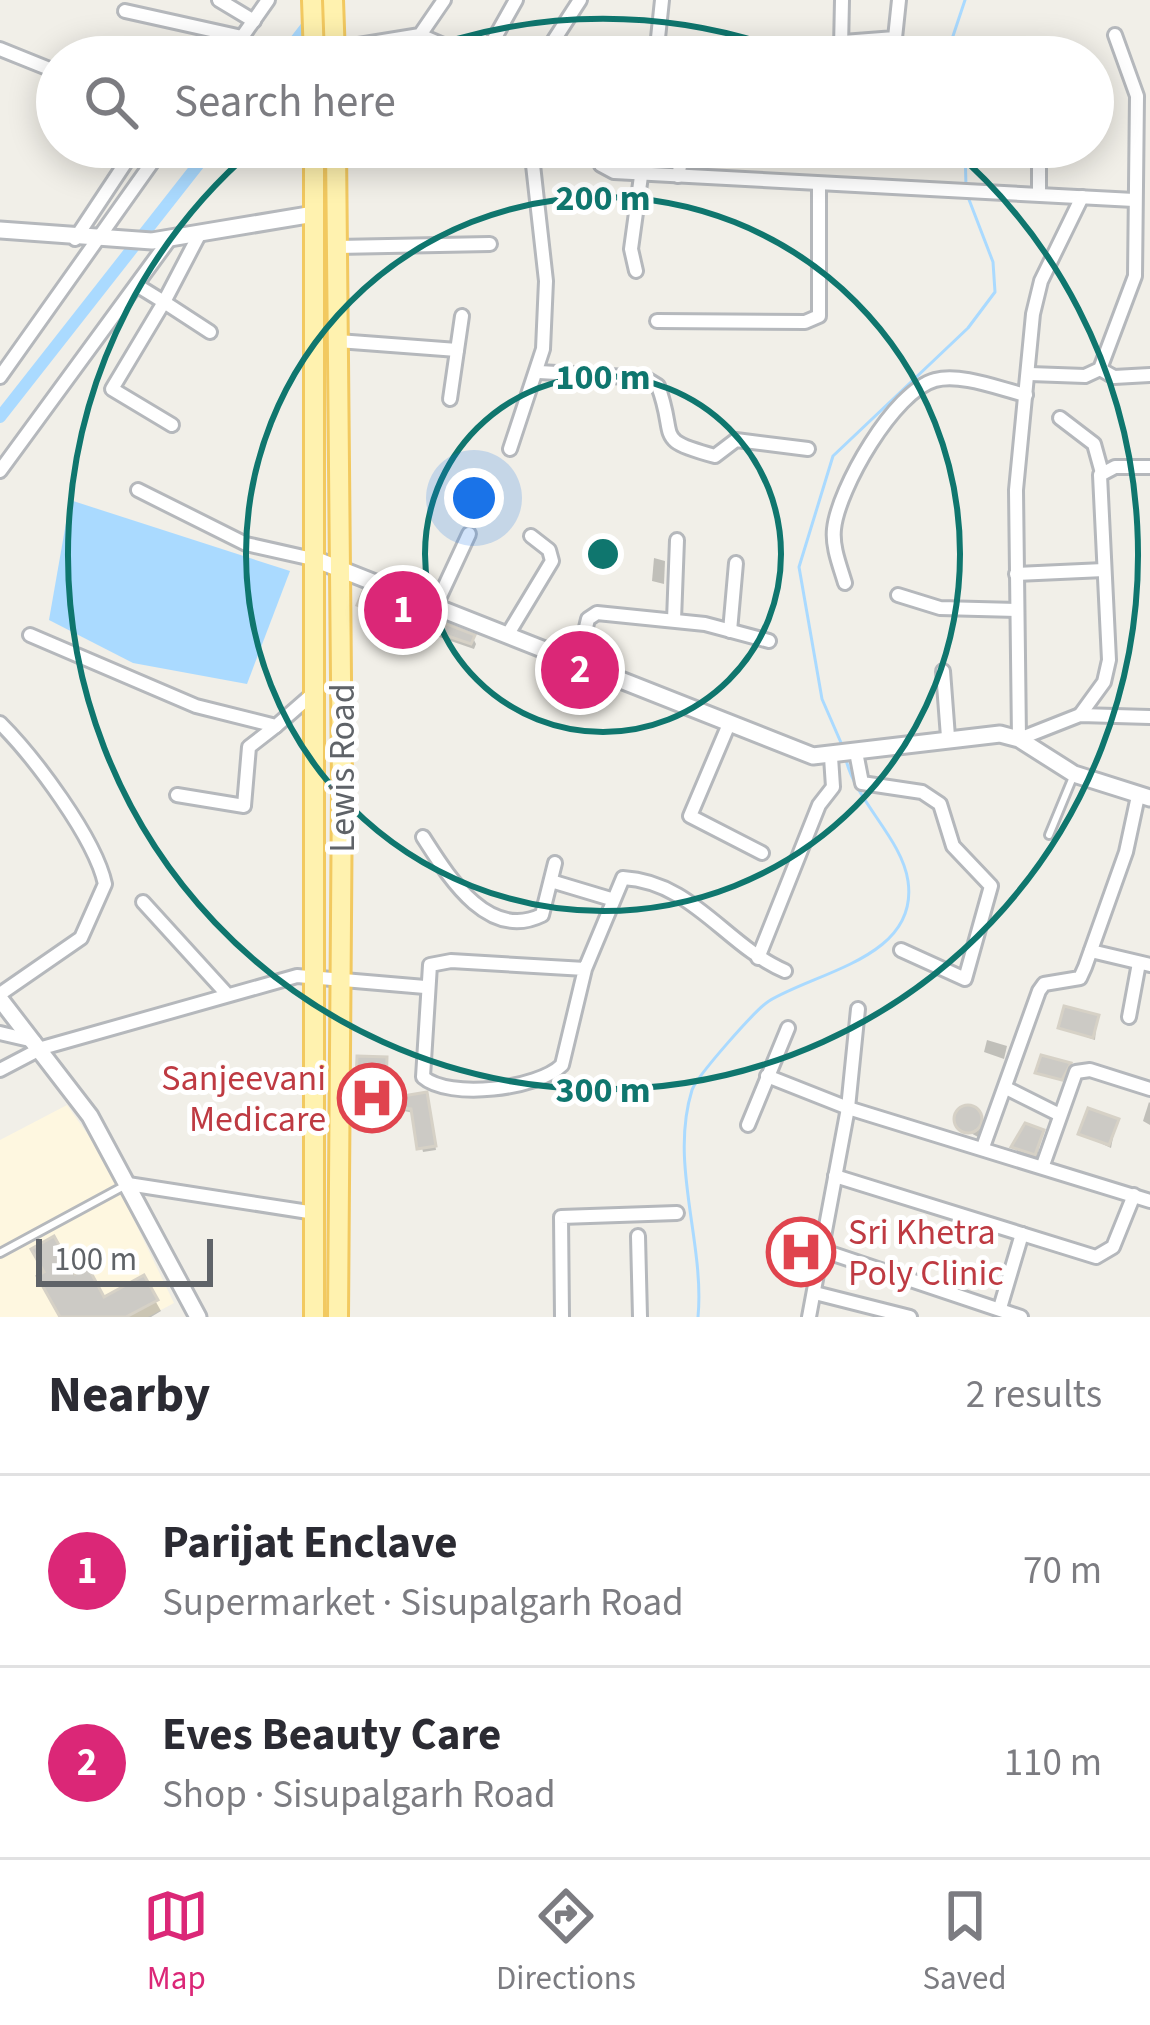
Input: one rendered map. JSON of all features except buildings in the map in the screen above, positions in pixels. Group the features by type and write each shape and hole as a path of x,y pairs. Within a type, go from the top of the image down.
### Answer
{"main road":[{"path":"312,0 326,36"},
{"path":"330,36 333,0"},
{"name":"Lewis Road","path":"314,168 314,1317"},
{"name":"Lewis Road","path":"336,168 338,1317"},
{"path":"314,214 337,213"}],"street":[{"path":"219,0 254,21"},
{"path":"243,36 268,0"},
{"path":"420,34 444,0"},
{"path":"496,36 516,0"},
{"path":"557,36 580,0"},
{"path":"658,36 662,0"},
{"path":"842,0 843,36"},
{"path":"895,36 899,0"},
{"path":"125,10 238,36"},
{"path":"1030,374 1084,376 1100,369 1132,284 1137,96 1115,35"},
{"path":"400,36 424,36"},
{"path":"0,49 36,64"},
{"path":"75,240 122,168"},
{"path":"0,377 149,168"},
{"path":"510,448 539,372 546,280 533,168"},
{"path":"606,168 960,195 1134,200"},
{"path":"636,271 632,249 643,168"},
{"path":"678,176 680,168"},
{"path":"1039,168 1039,194"},
{"path":"658,321 805,322 819,316 819,185"},
{"path":"1019,739 1016,490 1026,395 1041,281 1082,197"},
{"path":"0,230 75,240 160,241 314,214"},
{"path":"172,425 112,388 200,235"},
{"path":"0,471 139,286 160,241"},
{"path":"337,247 490,244"},
{"path":"1132,284 1150,286"},
{"path":"139,286 209,332"},
{"path":"450,399 462,316"},
{"path":"338,340 457,350"},
{"path":"1100,369 1114,377 1150,375"},
{"path":"539,372 645,378 658,386 669,439 676,446 715,456 736,440 808,449"},
{"path":"845,584 834,524 854,470 924,385 956,380 1026,395"},
{"path":"1060,418 1094,444 1102,473 1107,672 1080,715"},
{"path":"1102,473 1150,467"},
{"path":"138,490 246,544 340,567 813,756 948,736 1000,734 1019,739 1074,774 1144,797 1080,978 1044,984 1039,992 983,1147"},
{"path":"436,605 469,533"},
{"path":"508,634 552,561 549,550 531,536"},
{"path":"674,620 677,540"},
{"path":"730,631 736,562"},
{"path":"1016,574 1104,570"},
{"path":"898,595 940,608 1017,610"},
{"path":"578,661 592,614 674,620 769,641"},
{"path":"30,634 196,706 276,726"},
{"path":"944,671 948,736"},
{"path":"177,795 244,806 249,747 317,690"},
{"path":"1019,739 1080,715 1150,717"},
{"path":"0,723 46,778 96,860 105,884 81,938 0,997 39,1044 128,1184 198,1317"},
{"path":"729,724 690,816 762,853"},
{"path":"844,754 862,783 934,798 952,846 992,886 965,979 901,950"},
{"path":"758,958 844,754"},
{"path":"423,837 459,892 484,911 536,919 542,915 555,863"},
{"path":"585,969 438,962 427,971 424,987 423,1077 440,1086 522,1087 562,1065 585,969 623,878 668,888 692,900 758,958 785,971"},
{"path":"551,881 611,899"},
{"path":"143,902 225,992"},
{"path":"1090,951 1145,964 1129,1017"},
{"path":"0,1070 39,1044 225,992 317,973 424,987"},
{"path":"809,1317 848,1108 858,1009"},
{"path":"748,1126 788,1028"},
{"path":"0,1033 39,1044"},
{"path":"1043,1165 1076,1072 1150,1089"},
{"path":"767,1076 848,1108 1150,1201"},
{"path":"1006,1088 1060,1115"},
{"path":"835,1176 1085,1255 1107,1254 1134,1195"},
{"path":"128,1184 315,1214"},
{"path":"562,1317 560,1216 677,1213"},
{"path":"1000,1308 1022,1234"},
{"path":"638,1236 640,1317"},
{"path":"821,1250 1021,1317"},
{"path":"815,1293 910,1317"}],"lane":[{"path":"1049,835 1074,774"},
{"path":"0,1253 128,1184"}],"shaded area":[{"path":"67,1105 103,1156 174,1303 148,1317 0,1317 0,1140"}],"water":[{"path":"70,500 290,571 247,684 133,663 49,620"}],"waterway":[{"path":"299,36 327,0"},
{"path":"953,36 965,0"},
{"path":"0,417 196,168"},
{"path":"966,168 966,187"},
{"path":"842,745 822,699 799,567 833,456 968,328 995,292 993,262 968,197"},
{"path":"698,1317 684,1146 692,1090 740,1029 769,1001 882,944 898,928 907,907 904,866 846,760"}],"place":[{"name":"Parijat Enclave","path":"403,610"},
{"name":"Eves Beauty Care","path":"580,670"},
{"name":"Sanjeevani Medicare","path":"372,1098"},
{"name":"Sri Khetra Poly Clinic","path":"801,1252"}]}
